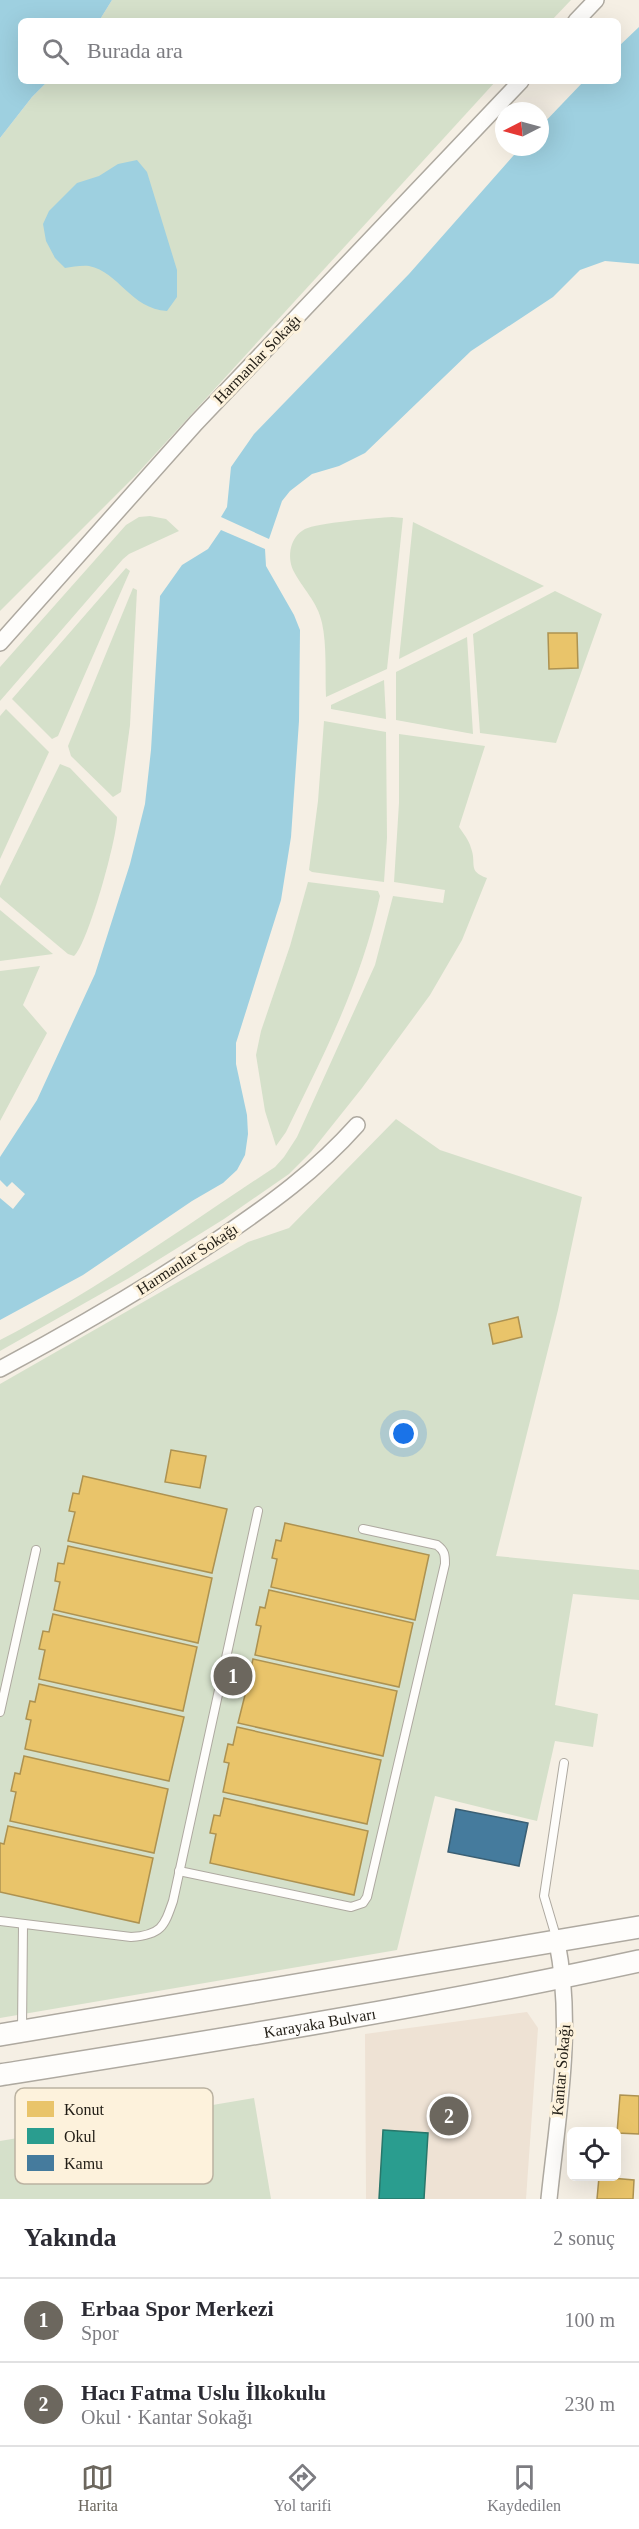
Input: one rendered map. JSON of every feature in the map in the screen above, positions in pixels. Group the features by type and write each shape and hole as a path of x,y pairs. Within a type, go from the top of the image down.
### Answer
{"main road":[{"path":"0,2035 639,1928"},
{"name":"Karayaka Bulvarı","path":"0,2075 162,2049 564,1978 639,1961"}],"street":[{"path":"579,18 596,0"},
{"name":"Harmanlar Sokağı","path":"0,643 196,423 518,84"},
{"name":"Harmanlar Sokağı","path":"0,1369 77,1328 156,1280 268,1205 315,1169 357,1125"},
{"name":"Kantar Sokağı","path":"549,2199 566,2024 564,1978 557,1942"}],"lane":[{"path":"0,1922 131,1937 158,1932 166,1922 258,1511"},
{"path":"179,1871 351,1907 363,1903 367,1897 445,1555 443,1550 436,1545 363,1529"},
{"path":"0,1712 36,1550"},
{"path":"557,1942 544,1896 564,1763"},
{"path":"22,2031 23,1924"}],"shaded area":[{"path":"527,2012 538,2028 526,2199 366,2199 365,2034"}],"green space":[{"path":"112,0 571,0 554,18 101,18"},
{"path":"45,84 493,84 136,475 0,611 0,138"},
{"path":"150,516 166,519 179,531 123,559 0,701 0,667 126,525 139,517"},
{"path":"392,517 403,518 387,669 326,697 322,623 313,602 293,570 290,559 291,547 300,532 311,527"},
{"path":"413,522 544,586 399,659"},
{"path":"126,568 130,571 58,736 52,739 12,699"},
{"path":"133,588 137,590 130,725 121,792 113,797 71,756 68,746"},
{"path":"555,591 602,614 556,743 480,733 473,634"},
{"path":"467,637 473,734 396,720 396,672"},
{"path":"384,680 386,719 331,709 331,705"},
{"path":"6,709 49,752 0,859 0,716"},
{"path":"324,721 386,732 387,838 384,882 309,870 318,801"},
{"path":"399,734 485,746 459,827 470,845 475,870 487,878 462,940 430,995 362,1088 311,1152 289,1174 224,1219 129,1278 0,1351 0,1340 106,1279 275,1167 297,1137 375,965 393,896 443,903 445,890 394,882 399,803"},
{"path":"60,764 70,768 117,817 101,890 87,932 74,956 68,954 0,897 0,886"},
{"path":"308,882 378,891 380,896 363,958 341,1017 286,1132 276,1146 265,1111 256,1055 261,1031 290,946"},
{"path":"0,910 53,954 0,961"},
{"path":"40,966 23,1005 47,1033 0,1121 0,971"},
{"path":"396,1119 440,1150 582,1197 558,1310 496,1556 639,1570 639,1600 573,1594 555,1705 598,1714 593,1747 555,1741 537,1821 435,1796 397,1950 0,2018 0,1384 248,1242 289,1228"},
{"path":"254,2098 271,2199 0,2199 0,2141 15,2138 15,2184 213,2184 213,2105"}],"water":[{"path":"0,0 112,0 101,18 18,18 18,84 45,84 0,138"},
{"path":"639,27 639,264 605,261 580,270 553,297 471,351 365,453 339,466 312,474 290,491 282,501 269,539 221,517 227,507 231,467 254,434 409,274 513,156 549,156 549,118 581,84 621,84 621,44"},
{"path":"137,160 147,172 177,270 177,297 167,311 144,304 109,275 99,270 89,266 65,268 55,258 46,241 43,224 49,211 77,183 99,176 118,164"},
{"path":"221,530 265,549 266,566 300,630 299,721 291,837 281,900 236,1043 236,1064 247,1115 248,1134 245,1155 237,1170 223,1183 192,1201 83,1275 0,1320 0,1198 13,1209 25,1194 12,1182 7,1187 0,1180 0,1157 37,1100 95,974 130,864 145,804 151,750 160,596 182,565 208,549"}],"building: Konut":[{"path":"548,633 577,633 578,668 549,669"},
{"path":"518,1317 522,1337 493,1344 489,1324"},
{"path":"171,1450 206,1456 200,1488 165,1482"},
{"path":"83,1476 227,1509 212,1573 68,1541 75,1512 69,1511 73,1493 79,1494"},
{"path":"285,1523 429,1555 415,1620 271,1587 277,1559 272,1558 276,1540 281,1541"},
{"path":"68,1546 212,1578 198,1643 54,1610 60,1582 55,1581 58,1563 64,1564"},
{"path":"269,1590 413,1623 399,1687 255,1655 261,1626 256,1625 260,1607 265,1608"},
{"path":"53,1614 197,1647 183,1711 39,1679 45,1650 39,1649 43,1631 49,1632"},
{"path":"253,1659 397,1691 383,1756 238,1723 245,1695 239,1694 243,1676 249,1677"},
{"path":"39,1684 184,1717 169,1781 25,1749 31,1720 26,1719 30,1701 35,1702"},
{"path":"237,1727 381,1760 367,1824 223,1792 229,1763 224,1762 228,1744 233,1745"},
{"path":"24,1756 168,1789 154,1853 10,1821 16,1792 11,1791 15,1773 20,1774"},
{"path":"224,1798 368,1831 354,1895 210,1863 216,1834 210,1833 214,1815 220,1816"},
{"path":"8,1826 153,1858 139,1923 0,1892 0,1843 4,1844"},
{"path":"620,2095 639,2096 639,2134 621,2133 621,2127 617,2127"},
{"path":"634,2180 633,2199 597,2199 599,2181"}],"building: Okul":[{"path":"383,2130 428,2133 424,2199 379,2199"}],"building: Kamu":[{"path":"456,1809 528,1823 519,1866 448,1852"}],"place":[{"name":"Erbaa Spor Merkezi","path":"233,1676"},
{"name":"Hacı Fatma Uslu İlkokulu","path":"449,2116"}]}
